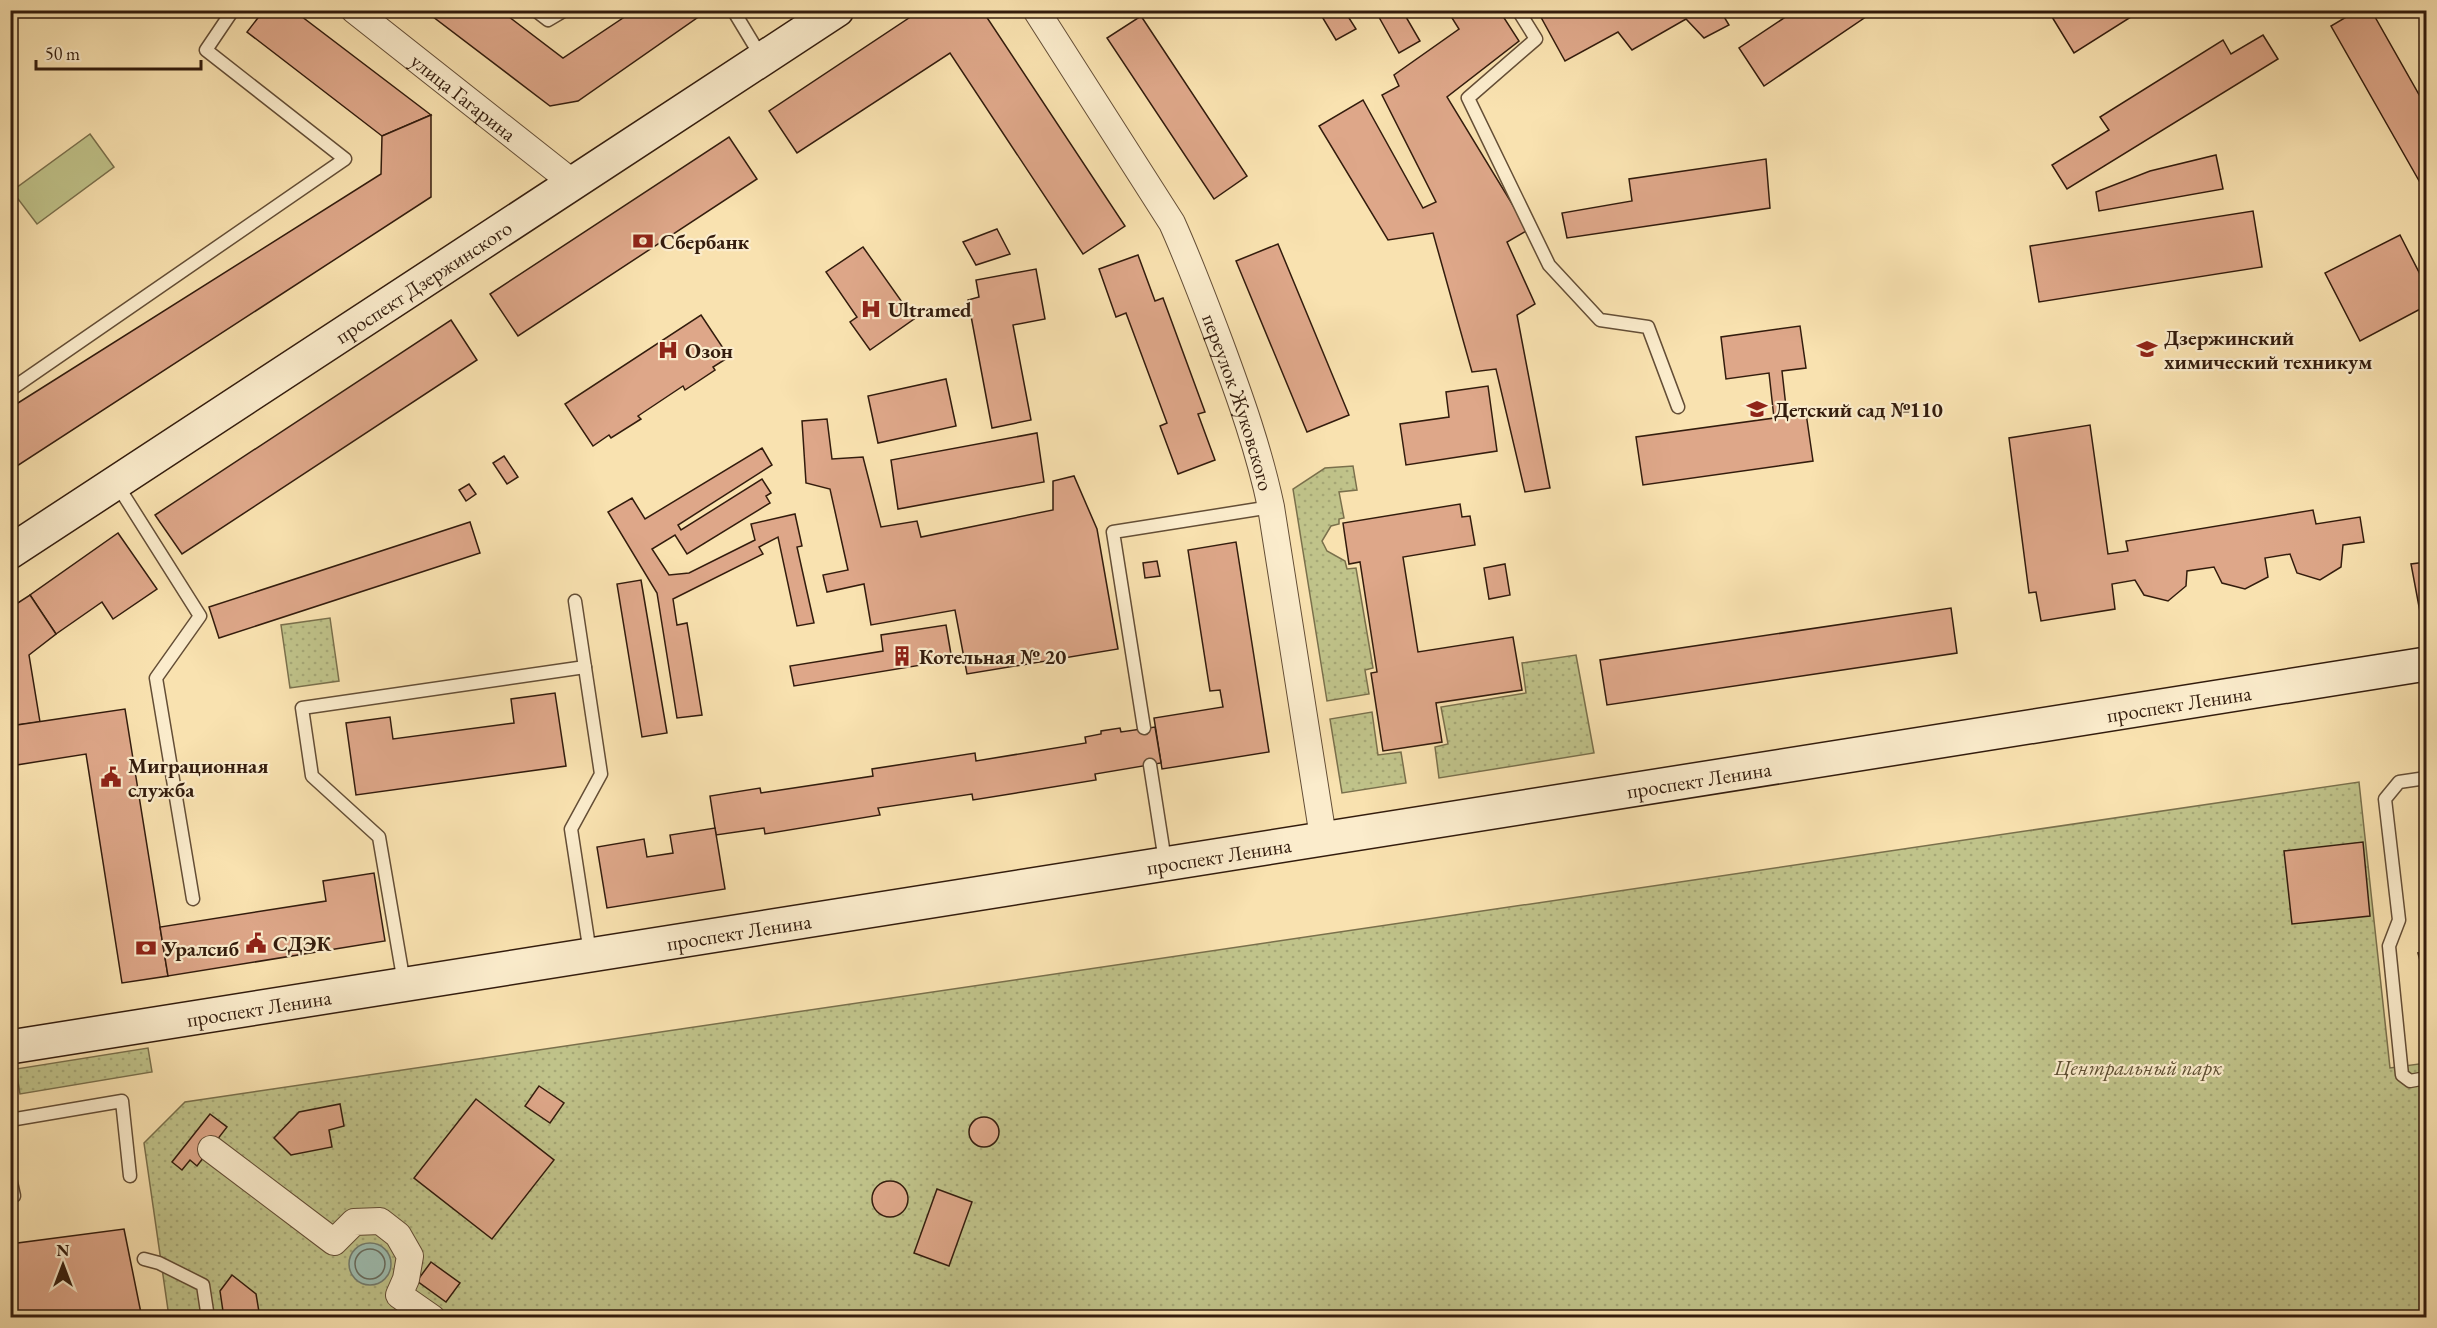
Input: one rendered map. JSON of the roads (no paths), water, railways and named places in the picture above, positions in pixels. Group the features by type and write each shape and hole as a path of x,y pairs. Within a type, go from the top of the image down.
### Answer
{"main road":[{"name":"проспект Дзержинского","path":"10,552 837,10"},
{"name":"проспект Ленина","path":"10,1047 1323,837 2427,664"}],"street":[{"name":"улица Гагарина","path":"354,10 573,183"},
{"name":"переулок Жуковского","path":"1036,10 1172,223 1189,261 1247,415 1262,462 1271,507 1323,837"},
{"path":"211,1149 334,1242 354,1222 380,1221 398,1235 410,1256 406,1279 399,1295 432,1317"}],"lane":[{"path":"10,390 345,159 207,50 233,10"},
{"path":"535,10 548,20 566,10"},
{"path":"733,10 762,59"},
{"path":"1518,10 1536,39 1468,98 1549,265 1600,320 1648,327 1678,408"},
{"path":"116,483 200,616 156,678 194,899"},
{"path":"1144,729 1113,532 1271,507"},
{"path":"575,602 601,774 570,830 591,954"},
{"path":"404,984 379,837 312,776 302,708 585,667"},
{"path":"1150,765 1166,862"},
{"path":"2427,778 2399,782 2385,799 2399,920 2389,945 2402,1075 2410,1081 2427,1078"},
{"path":"10,1120 122,1101 130,1176"},
{"path":"10,1178 14,1196"},
{"path":"144,1259 159,1263 203,1285 208,1317"}],"water":[{"path":"370,1243 378,1244 385,1249 390,1256 390,1272 385,1279 378,1284 370,1285 362,1284 355,1279 350,1272 349,1264 350,1256 355,1249 362,1244"}],"place":[{"name":"Сбербанк","path":"643,241"},
{"name":"Ultramed","path":"871,309"},
{"name":"Дзержинский химический техникум","path":"2147,349"},
{"name":"Озон","path":"668,350"},
{"name":"Детский сад №110","path":"1757,409"},
{"name":"Котельная № 20","path":"902,656"},
{"name":"Миграционная служба","path":"111,777"},
{"name":"СДЭК","path":"256,943"},
{"name":"Уралсиб","path":"146,948"}],"park label":[{"name":"Центральный парк","path":"2138,1067"}]}
